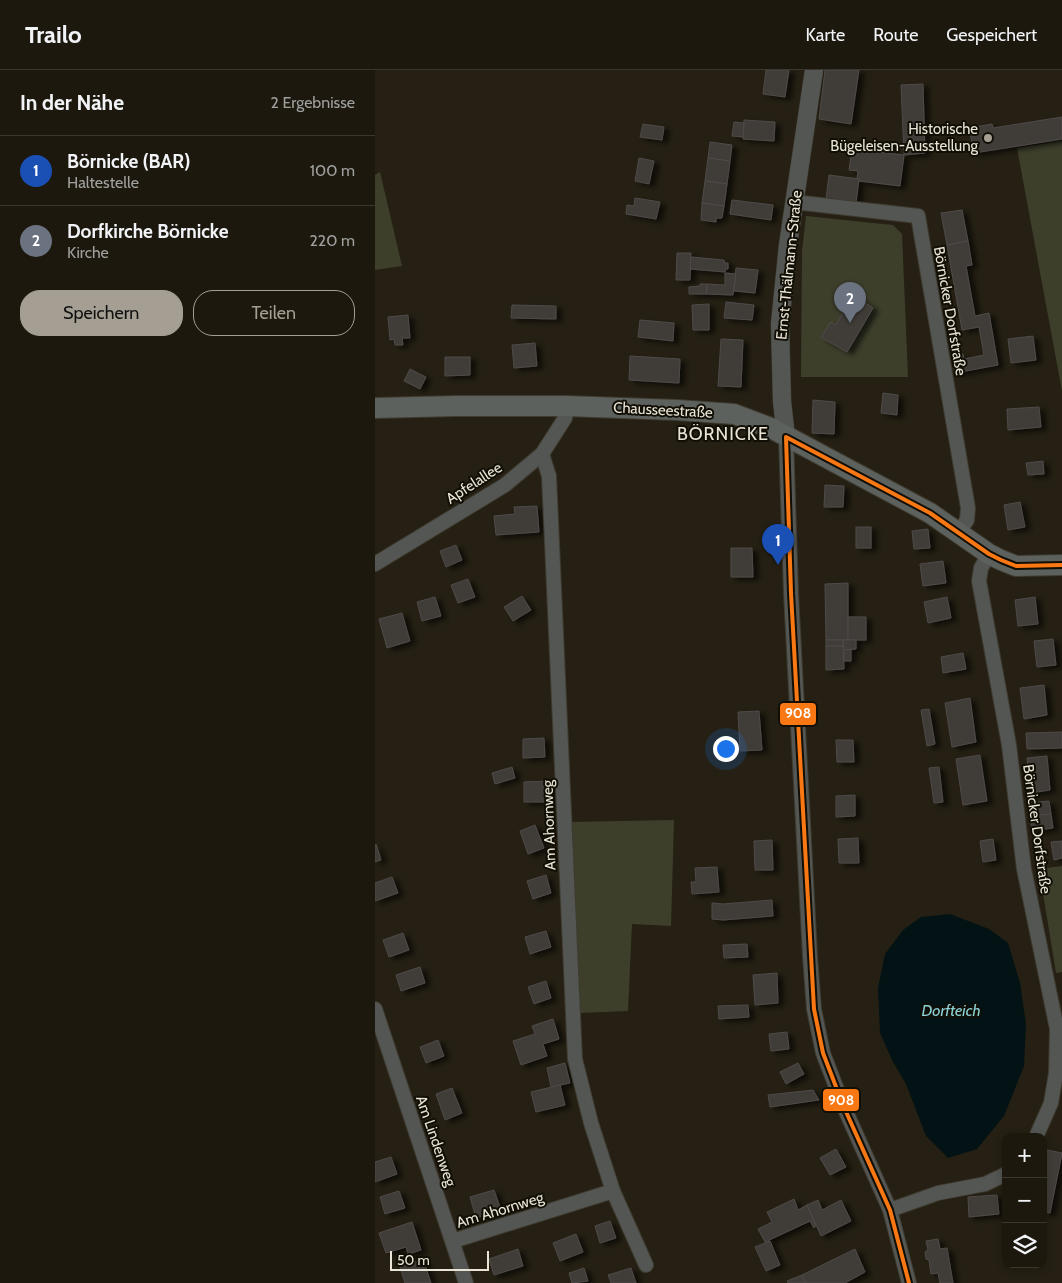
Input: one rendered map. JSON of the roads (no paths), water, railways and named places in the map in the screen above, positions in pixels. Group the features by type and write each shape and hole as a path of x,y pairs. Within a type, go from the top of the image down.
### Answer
{"main road":[{"name":"Chausseestraße","path":"375,408 566,406 734,414 758,422 930,513 964,520 989,554 1016,566 1062,565"}],"street":[{"name":"Ernst-Thälmann-Straße","path":"814,70 794,202 780,324 782,401 786,437 791,586 809,956 814,1009 823,1052 843,1105 890,1210 909,1283"},
{"name":"Börnicker Dorfstraße","path":"794,202 918,216 964,520"},
{"name":"Apfelallee","path":"375,564 505,485 542,454 565,418 566,406"},
{"name":"Am Ahornweg","path":"542,454 549,476 575,1059 591,1123 613,1191 647,1266"},
{"name":"Börnicker Dorfstraße","path":"989,554 981,568 979,582 1009,745 1024,869 1057,1029 1056,1072 1051,1104 1038,1133"},
{"name":"Am Lindenweg","path":"375,1009 466,1283"},
{"path":"890,1210 938,1193 985,1184 1002,1176"},
{"name":"Am Ahornweg","path":"453,1241 613,1191"}],"water":[{"name":"Dorfteich","path":"950,914 989,929 1008,943 1020,983 1026,1024 1024,1066 1004,1116 977,1149 948,1158 926,1136 906,1084 892,1060 880,1033 878,988 885,954 903,930 921,917"}],"place":[{"name":"Historische Bügeleisen-Ausstellung","path":"988,138"},
{"name":"Dorfkirche Börnicke","path":"850,323"},
{"name":"Börnicke (BAR)","path":"778,565"}],"district":[{"name":"BÖRNICKE","path":"723,434"}]}
